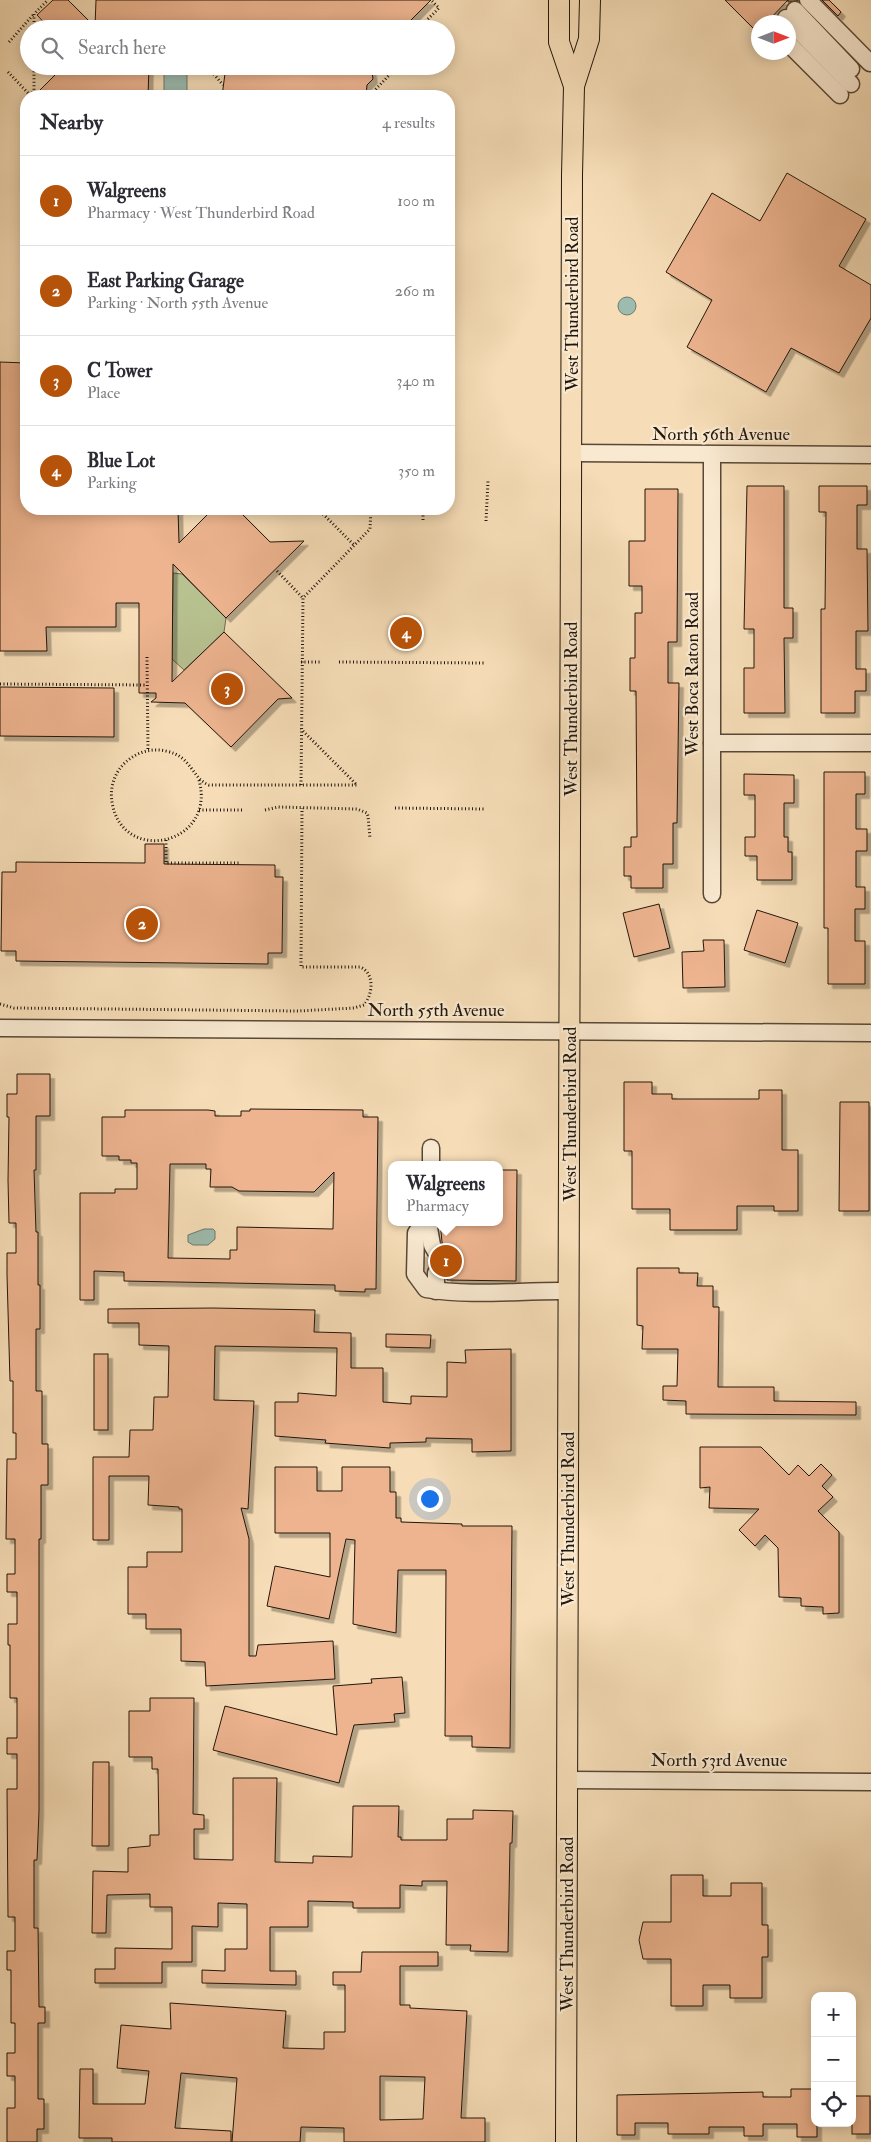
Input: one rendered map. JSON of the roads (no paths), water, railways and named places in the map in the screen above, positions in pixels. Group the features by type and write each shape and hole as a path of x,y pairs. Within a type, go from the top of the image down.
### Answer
{"main road":[{"name":"West Thunderbird Road","path":"559,0 559,42 574,86"},
{"name":"West Thunderbird Road","path":"566,2142 574,86 589,39 590,0"}],"street":[{"path":"820,0 854,79"},
{"path":"795,12 854,79"},
{"path":"795,12 854,79"},
{"path":"796,47 854,79"},
{"path":"796,57 854,79"},
{"name":"North 56th Avenue","path":"572,453 871,455"},
{"name":"West Boca Raton Road","path":"712,455 712,894"},
{"path":"712,743 871,743"},
{"name":"North 55th Avenue","path":"0,1028 871,1033"},
{"path":"431,1148 431,1161"},
{"path":"422,1226 416,1232 415,1274 426,1289 448,1293 569,1291"},
{"path":"427,1226 432,1249"},
{"path":"432,1272 436,1291"},
{"name":"North 53rd Avenue","path":"568,1780 871,1782"}],"tunnel":[{"path":"428,1251 428,1273"}],"place":[{"name":"Blue Lot","path":"406,633"},
{"name":"C Tower","path":"227,689"},
{"name":"East Parking Garage","path":"142,924"},
{"name":"Walgreens","path":"446,1261"}]}
